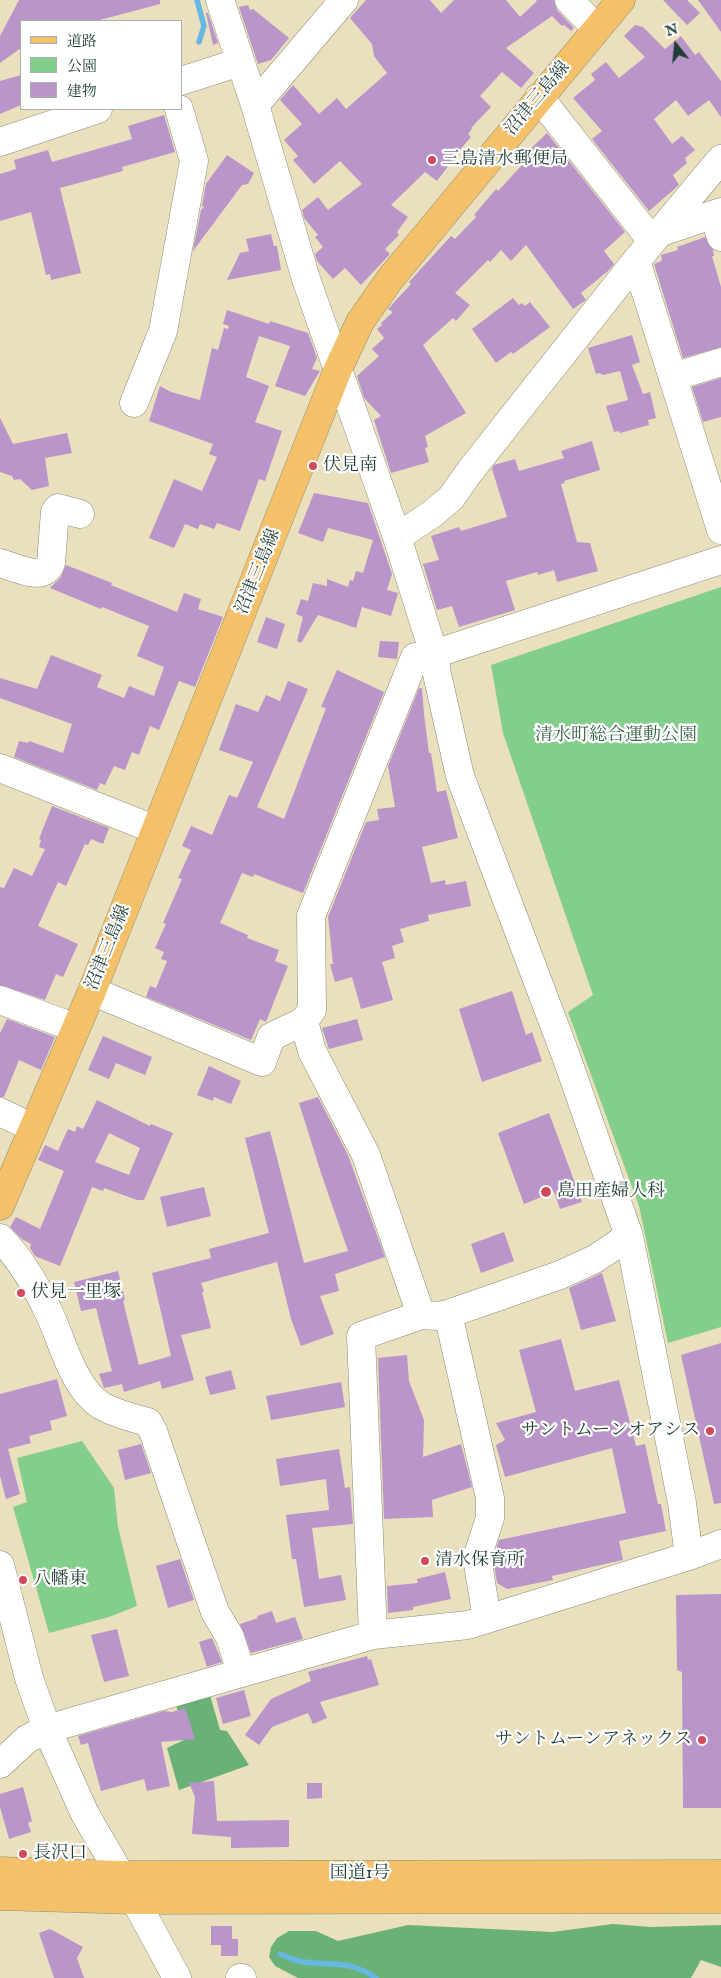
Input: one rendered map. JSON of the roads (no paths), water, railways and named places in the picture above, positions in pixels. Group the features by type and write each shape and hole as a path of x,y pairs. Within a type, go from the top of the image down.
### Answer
{"main road":[{"name":"沼津三島線","path":"0,1206 92,991 338,369 360,322 390,278 539,97 622,0"},
{"name":"国道1号","path":"0,1871 120,1875 721,1874"},
{"name":"国道1号","path":"0,1896 135,1900 721,1899"}],"street":[{"path":"220,0 255,105 306,278 397,537 434,654 460,776 566,1056 629,1236 682,1503 689,1556"},
{"path":"255,105 344,0"},
{"path":"569,0 597,29"},
{"path":"182,81 240,62"},
{"path":"539,97 650,245 673,378 721,530"},
{"path":"0,142 95,110"},
{"path":"134,403 163,331 194,161 179,110"},
{"path":"397,537 432,514 451,498 470,471 650,245 721,159"},
{"path":"650,245 719,221"},
{"path":"673,378 721,362"},
{"path":"0,563 36,573 49,570 55,512 58,508 63,508 80,514"},
{"path":"92,991 262,1062 271,1037 304,1021 312,1010 311,916 415,656 434,654 721,560"},
{"path":"0,768 156,830"},
{"path":"0,1000 76,1028"},
{"path":"304,1021 312,1051 366,1155 421,1315"},
{"path":"0,1112 33,1128"},
{"path":"373,1634 360,1336 421,1315 448,1314 560,1275 595,1259 629,1236"},
{"path":"0,1238 17,1257 32,1279 51,1317 70,1366 89,1394 103,1407 148,1422 153,1431 215,1612 230,1636 241,1672"},
{"path":"448,1314 490,1498 490,1518 477,1558 487,1619"},
{"path":"0,1764 27,1739 47,1729 373,1634 468,1624 487,1619 689,1556 721,1544"},
{"path":"0,1565 29,1678 47,1729 85,1814 135,1900 177,1978"}],"waterway":[{"path":"197,0 204,26 199,42"},
{"path":"280,1954 294,1960 310,1963 347,1965 376,1978"}],"place":[{"name":"三島清水郵便局","path":"432,160"},
{"name":"伏見南","path":"313,466"},
{"name":"島田産婦人科","path":"546,1192"},
{"name":"伏見一里塚","path":"21,1293"},
{"name":"サントムーンオアシス","path":"710,1431"},
{"name":"清水保育所","path":"425,1561"},
{"name":"八幡東","path":"23,1580"},
{"name":"サントムーンアネックス","path":"702,1740"},
{"name":"長沢口","path":"23,1854"}],"park label":[{"name":"清水町総合運動公園","path":"616,736"}]}
